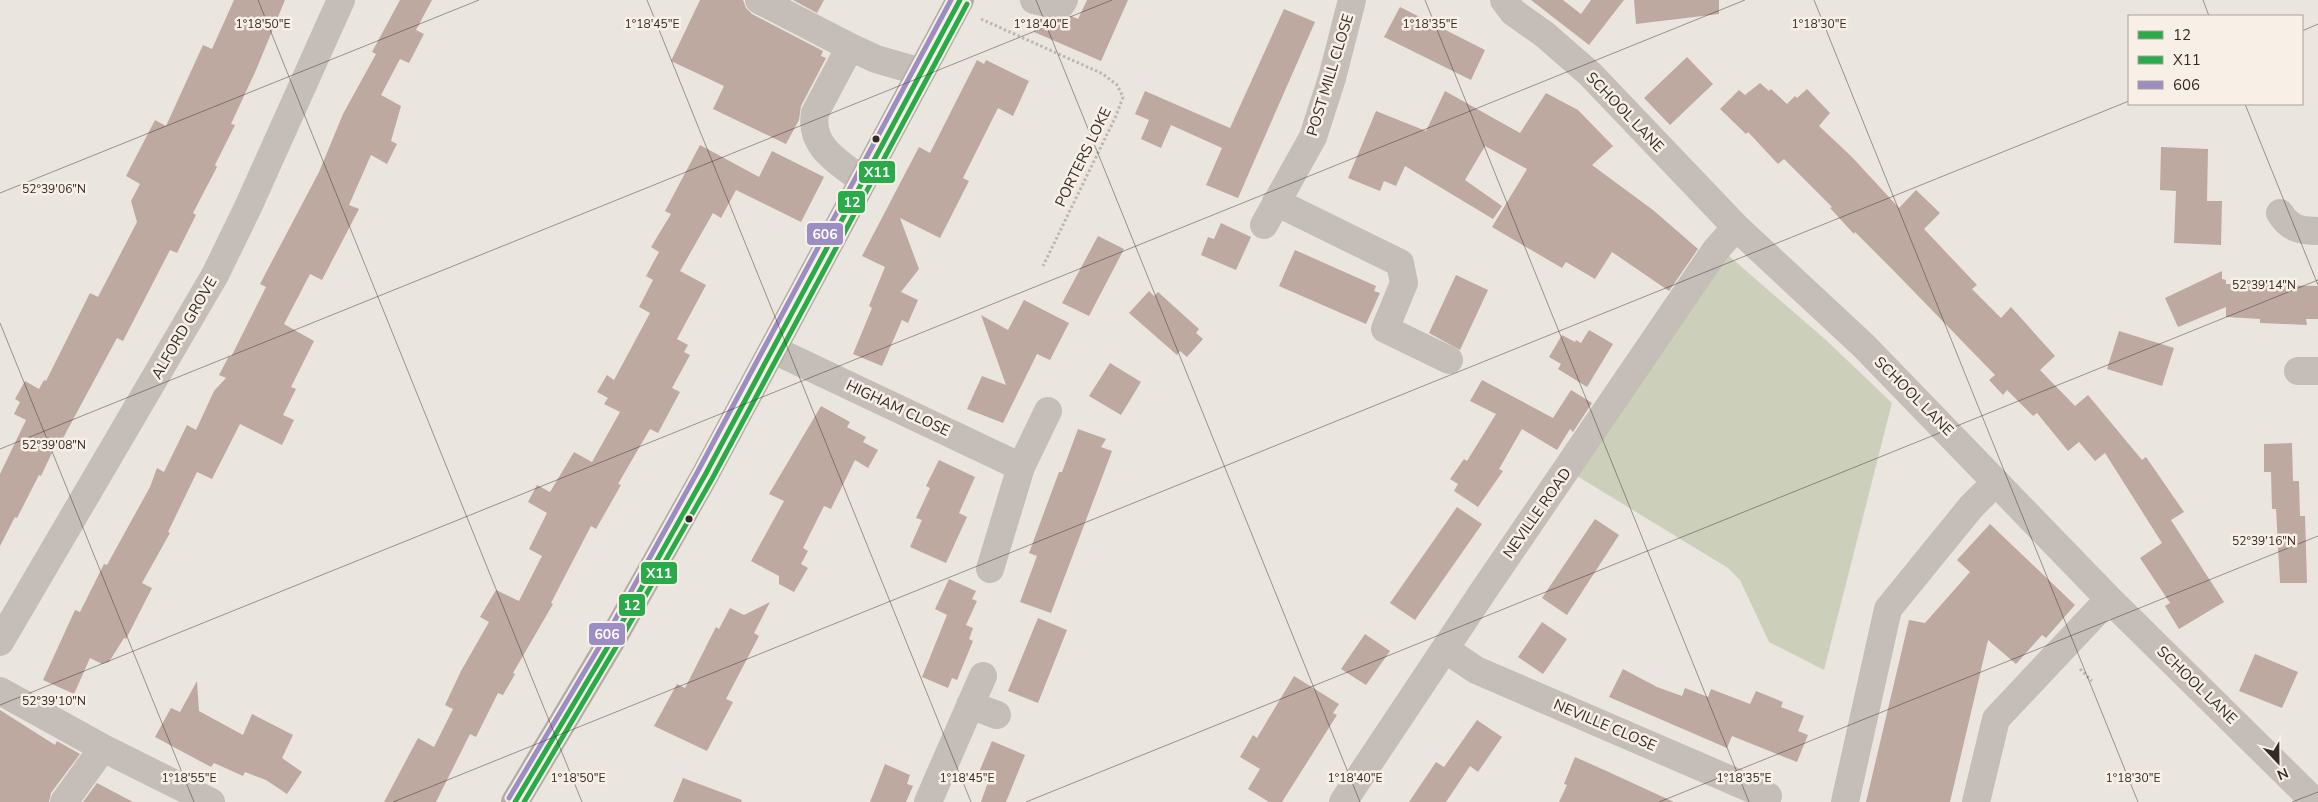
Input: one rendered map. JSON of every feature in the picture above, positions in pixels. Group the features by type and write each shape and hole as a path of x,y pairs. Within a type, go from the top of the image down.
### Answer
{"main road":[{"path":"515,802 643,585 774,350 862,180 957,4"}],"street":[{"name":"ALFORD GROVE","path":"0,642 215,275 249,205 341,0"},
{"path":"759,0 876,59 921,72"},
{"path":"1034,0 1060,6 1064,0"},
{"name":"POST MILL CLOSE","path":"1352,0 1332,78 1313,137 1270,214 1400,263 1404,283 1385,329 1449,360"},
{"name":"SCHOOL LANE","path":"1504,0 1513,12 1544,34 1590,74 1736,227 1864,346 2109,599 2262,748 2305,799"},
{"path":"850,47 815,114 815,134 825,152 862,180"},
{"path":"2280,213 2286,223 2301,231 2318,232"},
{"name":"NEVILLE ROAD","path":"1343,802 1715,252 1736,227"},
{"name":"HIGHAM CLOSE","path":"774,350 1021,467"},
{"path":"990,568 1021,467 1048,411"},
{"path":"1845,802 1888,609 1971,507 1996,482"},
{"path":"1976,802 1996,719 2109,599"},
{"name":"NEVILLE CLOSE","path":"1445,649 1476,670 1768,796"},
{"path":"928,802 983,676"},
{"path":"0,691 103,748 211,802"},
{"path":"970,705 996,716"},
{"path":"64,802 103,748"}],"path":[{"name":"PORTERS LOKE","path":"957,4 1104,74 1117,85 1123,97 1116,116 1042,266"},
{"path":"2081,670 2092,681"}],"green space":[{"path":"1721,249 1826,340 1892,403 1824,670 1769,642 1740,580 1728,568 1572,473"}],"building":[{"path":"234,0 285,0 231,124 235,125 215,165 217,167 193,213 196,215 177,253 170,250 123,341 117,338 62,440 59,438 41,476 39,475 0,546 0,474 26,420 14,414 20,402 15,399 25,381 39,389 44,380 46,381 90,293 98,297 137,222 131,201 140,184 126,176 155,120 166,126 203,45 212,49"},
{"path":"400,0 432,0 416,30 424,34 409,63 400,59 381,95 401,106 391,141 397,144 387,164 371,155 349,205 359,209 322,280 310,274 284,324 314,341 291,387 296,389 283,415 294,420 282,445 240,424 212,479 197,472 168,532 170,533 142,583 152,588 126,639 124,638 109,662 102,664 90,658 74,694 43,680 75,610 80,612 104,564 107,565 150,487 157,468 164,472 187,425 196,430 214,391 226,378 219,375 229,356 231,357 266,287 260,284 319,172 343,114 376,54 372,52"},
{"path":"700,0 743,0 746,8 752,14 823,51 821,56 826,58 801,106 799,120 786,144 713,109 724,86 671,61"},
{"path":"793,0 824,0 817,13"},
{"path":"1087,0 1128,0 1101,61 1034,32 1041,18 1065,21 1071,16 1078,19"},
{"path":"1531,0 1563,0 1581,14 1591,0 1624,0 1589,45"},
{"path":"1634,0 1719,0 1719,14 1636,24"},
{"path":"1400,7 1485,50 1471,80 1384,37"},
{"path":"1284,9 1315,22 1238,198 1206,185 1222,148 1171,125 1161,148 1141,139 1149,120 1135,114 1145,91 1230,128"},
{"path":"1687,57 1713,84 1670,125 1644,98"},
{"path":"977,60 984,64 986,60 1029,81 1013,116 998,108 963,178 969,181 940,238 900,218 919,269 901,292 918,300 908,323 902,320 882,366 853,354 872,308 869,306 885,267 862,256 919,147 930,153"},
{"path":"1760,83 1769,91 1771,89 1787,104 1795,96 1797,98 1807,89 1830,113 1819,126 1852,157 1899,208 1916,190 1940,213 1924,229 1977,285 1972,289 2001,318 2011,307 2055,356 2040,370 2075,406 2088,395 2142,460 2146,457 2184,512 2171,520 2224,602 2179,629 2165,606 2170,603 2140,558 2162,543 2105,453 2095,461 2079,442 2068,451 2037,413 2033,416 2007,390 2003,395 1989,380 1995,375 1855,232 1854,234 1830,208 1832,207 1784,159 1778,164 1748,132 1746,134 1720,109 1739,90 1745,95"},
{"path":"1445,91 1520,133 1546,93 1578,110 1613,146 1592,165 1653,210 1698,249 1669,291 1612,252 1595,279 1566,262 1562,268 1492,227 1527,169 1485,146 1465,180 1502,206 1493,219 1405,166 1396,186 1384,181 1380,191 1348,178 1376,111 1426,131"},
{"path":"700,145 759,177 772,151 824,177 801,222 736,190 721,218 713,213 680,271 706,285 677,339 688,345 684,352 690,355 672,388 680,392 658,433 650,429 618,484 621,485 596,529 591,526 551,603 553,604 513,673 515,674 503,695 498,693 476,737 470,734 436,802 384,802 418,738 434,747 453,709 445,705 461,671 489,622 480,617 496,590 519,601 542,556 529,549 547,513 528,502 537,485 550,492 574,452 592,462 620,412 604,404 608,398 597,392 607,375 614,380 650,313 639,307 653,280 646,276 659,252 651,247 671,214 665,211"},
{"path":"2161,147 2208,149 2207,201 2222,201 2221,245 2174,243 2176,191 2160,190"},
{"path":"1221,223 1251,237 1236,270 1201,255 1208,237 1214,239"},
{"path":"1098,236 1124,249 1089,316 1062,303"},
{"path":"1295,250 1376,286 1374,291 1380,293 1366,324 1279,286"},
{"path":"2222,271 2222,279 2226,280 2226,284 2318,286 2318,319 2306,319 2307,325 2260,323 2260,319 2226,317 2226,307 2178,327 2165,298"},
{"path":"1456,275 1488,290 1460,350 1429,333"},
{"path":"1149,291 1154,296 1158,292 1199,329 1196,333 1203,339 1187,357 1180,351 1177,355 1129,313"},
{"path":"1024,300 1069,323 1050,360 1037,354 1003,423 967,409 982,376 1006,385 981,315 1008,330"},
{"path":"1589,330 1613,344 1587,387 1558,369 1561,364 1549,357 1562,335 1581,343"},
{"path":"2119,331 2174,348 2162,386 2107,369"},
{"path":"1110,363 1141,382 1121,415 1089,396"},
{"path":"1482,380 1553,418 1571,390 1592,403 1573,432 1570,429 1557,450 1522,429 1499,469 1503,471 1478,507 1454,491 1458,484 1450,479 1464,459 1467,461 1496,414 1470,401"},
{"path":"821,406 850,422 847,427 866,437 863,442 878,450 868,468 855,460 831,509 824,506 803,548 808,551 801,564 808,568 794,592 779,584 779,576 751,561 784,501 769,494"},
{"path":"1078,429 1106,439 1101,447 1112,451 1051,613 1020,602 1037,556 1029,553 1059,472 1062,472"},
{"path":"2292,443 2293,481 2299,481 2300,516 2305,516 2307,583 2280,583 2276,509 2272,509 2271,472 2264,472 2264,444"},
{"path":"939,460 975,477 959,513 967,517 946,563 910,547 922,520 916,518 930,488 926,486"},
{"path":"1457,507 1482,524 1415,620 1390,603"},
{"path":"1595,519 1619,535 1567,615 1542,598"},
{"path":"1990,524 2075,605 2046,638 2042,635 2016,664 1988,640 1950,802 1866,802 1909,620 1925,623 1970,572 1957,560"},
{"path":"949,579 976,591 972,599 977,601 966,625 973,628 969,639 973,641 957,680 952,678 948,688 922,677 947,615 935,609"},
{"path":"770,602 754,633 759,636 726,699 733,702 707,751 654,726 677,684 685,688 716,627 719,629 730,608 744,615"},
{"path":"1038,618 1067,630 1038,703 1008,691"},
{"path":"1542,622 1567,639 1543,674 1518,657"},
{"path":"1365,634 1390,651 1366,685 1341,669"},
{"path":"2255,654 2298,672 2282,708 2239,691"},
{"path":"1623,669 1657,687 1682,696 1685,688 1708,697 1711,689 1750,704 1756,691 1783,702 1781,707 1804,716 1798,731 1808,735 1797,762 1732,736 1727,748 1609,697"},
{"path":"1294,676 1339,704 1333,713 1337,715 1282,802 1269,802 1248,789 1260,769 1240,757 1253,735 1257,738"},
{"path":"197,681 199,711 243,735 252,714 293,735 282,758 302,772 287,794 266,780 245,772 243,776 214,763 211,767 155,737 171,708 180,712"},
{"path":"0,710 55,745 57,741 80,754 51,793 49,802 0,802"},
{"path":"1477,720 1502,737 1478,772 1470,766 1446,802 1409,802 1436,762 1444,767"},
{"path":"992,741 1025,755 1006,802 981,802 988,782 977,777"},
{"path":"1575,757 1674,802 1559,802 1567,785 1564,784"},
{"path":"885,764 910,775 907,784 913,786 906,802 870,802"},
{"path":"683,778 742,800 741,802 673,802"},
{"path":"97,783 133,802 83,802"}],"transit line":[{"name":"606","path":"509,798 610,629 698,471 951,0"},
{"name":"12","path":"515,802 616,633 705,475 960,0"},
{"name":"X11","path":"524,802 622,637 712,479 967,4"}]}
